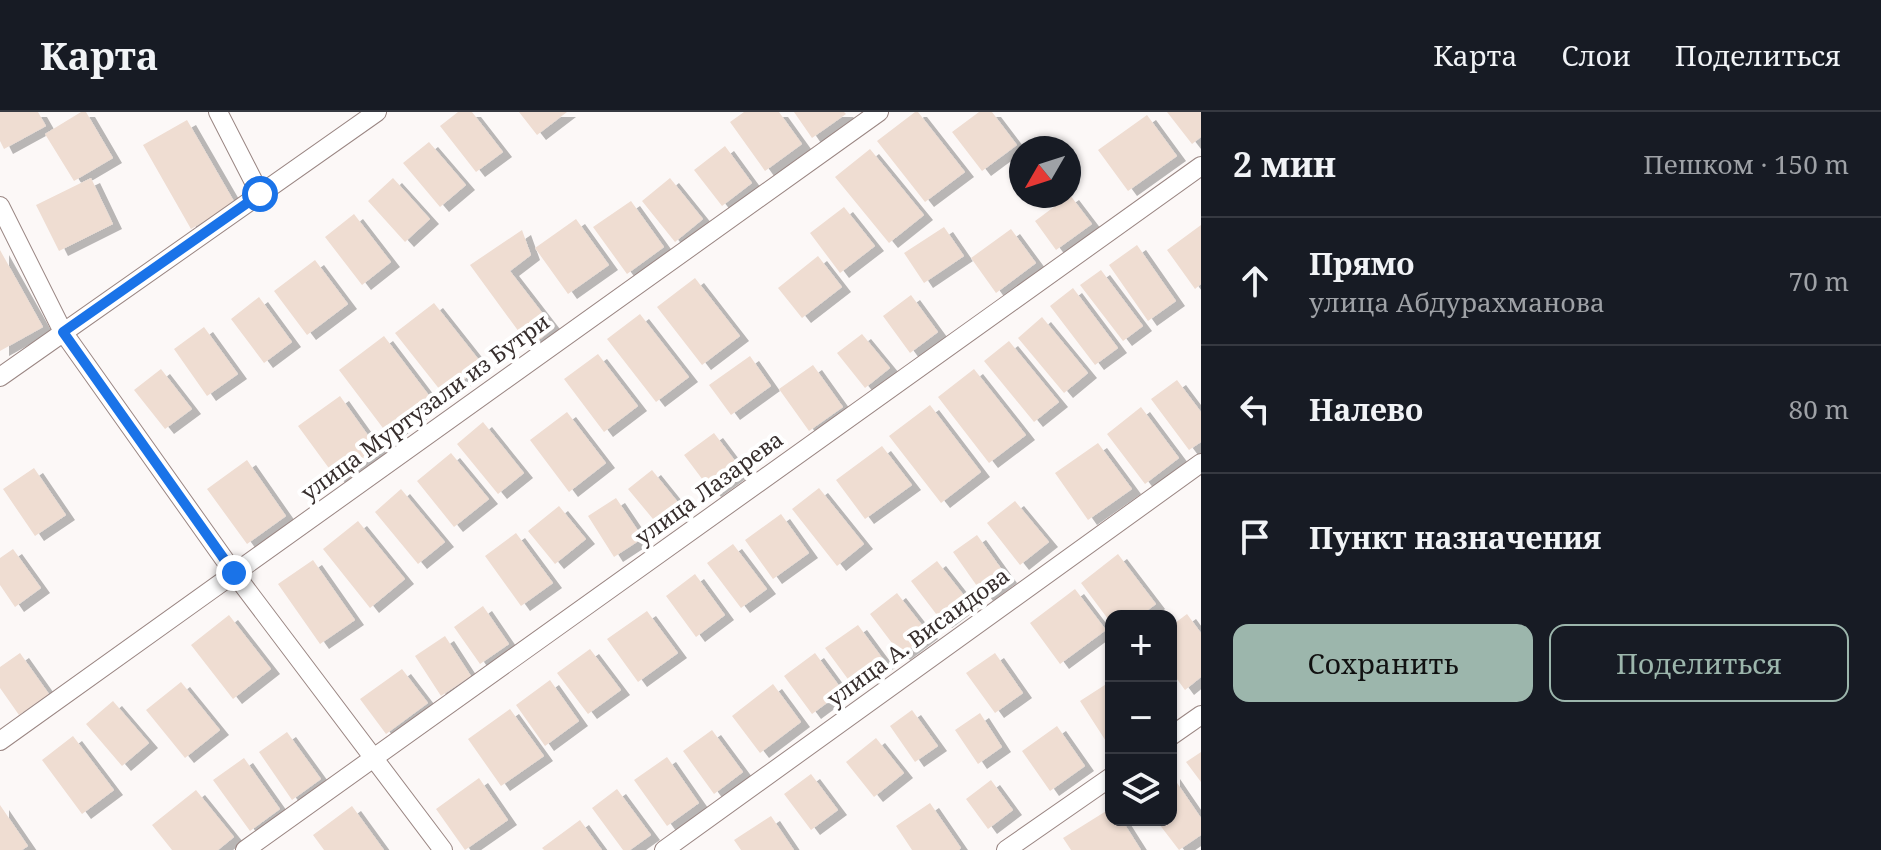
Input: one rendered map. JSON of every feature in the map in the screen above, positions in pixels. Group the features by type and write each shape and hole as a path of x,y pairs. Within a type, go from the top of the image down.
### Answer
{"street":[{"path":"218,112 260,194"},
{"path":"0,377 377,112"},
{"name":"улица Муртузали из Бутри","path":"0,741 879,112"},
{"name":"улица Лазарева","path":"245,850 1201,166"},
{"path":"0,206 63,332 234,573 443,850"},
{"name":"улица А. Висаидова","path":"664,850 1201,463"},
{"path":"1177,732 1201,715"},
{"path":"1006,850 1105,781"}],"building":[{"path":"0,112 38,112 46,126 4,149 0,141"},
{"path":"86,112 113,158 74,181 45,134"},
{"path":"458,112 472,112 503,152 476,172 440,126"},
{"path":"519,112 567,112 537,135"},
{"path":"744,112 779,112 802,144 765,171 730,122"},
{"path":"794,112 844,112 846,114 812,138"},
{"path":"915,112 965,172 925,202 877,141"},
{"path":"979,112 992,112 1010,136 1009,151 982,171 952,132"},
{"path":"1167,112 1201,112 1201,137 1192,144"},
{"path":"1147,115 1177,156 1128,191 1098,150"},
{"path":"187,120 235,203 191,229 143,145"},
{"path":"429,142 466,185 440,207 403,163"},
{"path":"725,146 752,183 722,206 694,170"},
{"path":"870,149 924,215 889,243 835,177"},
{"path":"91,178 113,224 59,251 36,205"},
{"path":"393,178 430,219 405,242 368,201"},
{"path":"670,178 703,219 675,242 642,201"},
{"path":"631,201 664,247 627,274 593,227"},
{"path":"844,207 875,246 840,273 810,233"},
{"path":"1052,208 1080,208 1092,224 1056,250 1035,221"},
{"path":"354,214 391,262 362,285 325,237"},
{"path":"576,219 609,265 568,294 535,248"},
{"path":"1201,225 1201,284 1195,289 1167,250"},
{"path":"944,227 964,256 924,283 904,253"},
{"path":"1011,229 1036,263 996,293 971,258"},
{"path":"522,230 531,255 510,271 554,328 530,347 470,265"},
{"path":"1137,245 1176,301 1148,321 1109,265"},
{"path":"0,250 43,327 0,351"},
{"path":"818,256 842,287 802,318 778,288"},
{"path":"315,260 348,304 307,335 274,291"},
{"path":"1101,270 1143,326 1123,341 1080,285"},
{"path":"695,278 740,336 702,365 657,307"},
{"path":"1073,288 1118,348 1095,365 1050,306"},
{"path":"911,295 938,332 910,353 883,316"},
{"path":"259,297 292,342 264,363 231,319"},
{"path":"434,303 483,365 444,395 395,333"},
{"path":"640,314 689,377 656,402 607,339"},
{"path":"1042,317 1088,373 1064,393 1018,338"},
{"path":"204,327 238,374 207,396 174,349"},
{"path":"862,334 890,368 865,388 837,353"},
{"path":"384,336 434,402 389,436 339,370"},
{"path":"1009,341 1059,402 1034,422 984,361"},
{"path":"598,354 638,406 604,432 564,379"},
{"path":"750,356 771,386 731,415 709,385"},
{"path":"813,365 843,407 809,431 779,389"},
{"path":"161,369 192,409 165,429 134,390"},
{"path":"974,369 1026,435 989,463 938,397"},
{"path":"1177,380 1201,412 1201,442 1189,450 1151,399"},
{"path":"340,396 380,452 339,482 298,426"},
{"path":"930,405 981,472 941,503 889,436"},
{"path":"1141,407 1179,458 1145,484 1107,434"},
{"path":"567,412 606,463 569,492 530,440"},
{"path":"483,422 524,473 498,494 457,444"},
{"path":"714,433 742,470 712,492 684,455"},
{"path":"1098,443 1132,489 1088,520 1055,473"},
{"path":"882,446 912,485 865,519 836,480"},
{"path":"451,453 489,499 454,527 417,481"},
{"path":"247,460 286,516 247,544 207,489"},
{"path":"34,468 66,515 35,536 3,489"},
{"path":"652,470 681,506 658,525 628,489"},
{"path":"819,488 864,544 837,566 792,509"},
{"path":"401,489 445,542 418,564 375,512"},
{"path":"616,498 643,538 614,557 588,516"},
{"path":"1015,501 1049,542 1020,565 987,523"},
{"path":"559,506 586,539 555,564 528,531"},
{"path":"781,514 809,553 773,579 745,540"},
{"path":"358,521 405,579 370,608 323,549"},
{"path":"516,533 553,583 521,606 485,556"},
{"path":"977,535 1008,578 984,596 953,552"},
{"path":"733,544 767,589 741,608 707,563"},
{"path":"13,549 41,588 15,607 0,585 0,558"},
{"path":"1118,554 1156,604 1148,610 1105,610 1105,615 1081,583"},
{"path":"313,560 355,620 320,644 278,584"},
{"path":"937,561 970,603 943,623 911,581"},
{"path":"695,574 725,615 696,637 666,596"},
{"path":"1075,589 1105,631 1060,664 1030,623"},
{"path":"897,593 929,634 901,655 870,614"},
{"path":"483,606 509,644 480,664 454,627"},
{"path":"647,611 678,653 638,682 607,639"},
{"path":"1187,614 1201,633 1201,677 1185,690 1177,679 1177,622"},
{"path":"229,615 271,669 233,699 191,645"},
{"path":"858,625 886,663 853,686 825,648"},
{"path":"445,636 471,676 441,696 415,656"},
{"path":"590,649 621,690 588,714 557,673"},
{"path":"20,653 49,694 19,715 0,688 0,667"},
{"path":"815,653 843,691 812,714 784,676"},
{"path":"995,653 1023,693 995,713 966,673"},
{"path":"402,669 428,703 386,734 360,699"},
{"path":"550,680 579,721 545,746 516,705"},
{"path":"181,682 220,730 185,758 146,710"},
{"path":"773,684 801,722 760,753 732,716"},
{"path":"1105,685 1105,740 1080,701"},
{"path":"113,701 149,743 122,766 86,724"},
{"path":"510,709 544,756 501,786 468,739"},
{"path":"912,710 938,746 915,762 890,726"},
{"path":"980,713 1002,747 978,764 955,730"},
{"path":"1057,726 1085,766 1050,791 1022,751"},
{"path":"712,730 743,772 714,794 683,751"},
{"path":"287,732 321,779 292,800 259,752"},
{"path":"73,736 114,790 82,814 42,760"},
{"path":"876,738 904,773 874,797 846,762"},
{"path":"1201,752 1201,782 1186,762"},
{"path":"667,757 699,803 667,826 634,780"},
{"path":"244,758 280,809 250,831 213,780"},
{"path":"811,774 838,810 811,830 784,794"},
{"path":"479,778 508,820 465,850 436,809"},
{"path":"991,780 1013,810 988,829 966,799"},
{"path":"1177,783 1201,818 1201,835 1179,850 1161,826 1177,826"},
{"path":"617,789 651,835 630,850 623,850 592,808"},
{"path":"196,790 234,837 218,850 172,850 152,825"},
{"path":"930,803 961,848 959,850 912,850 896,826"},
{"path":"0,805 28,846 22,850 0,850"},
{"path":"352,806 384,850 324,850 313,835"},
{"path":"1105,812 1105,826 1126,826 1141,850 1071,850 1063,838"},
{"path":"771,816 794,850 741,850 734,840"},
{"path":"580,820 602,850 542,848"}],"route":[{"path":"234,573 63,332 260,194"}]}
